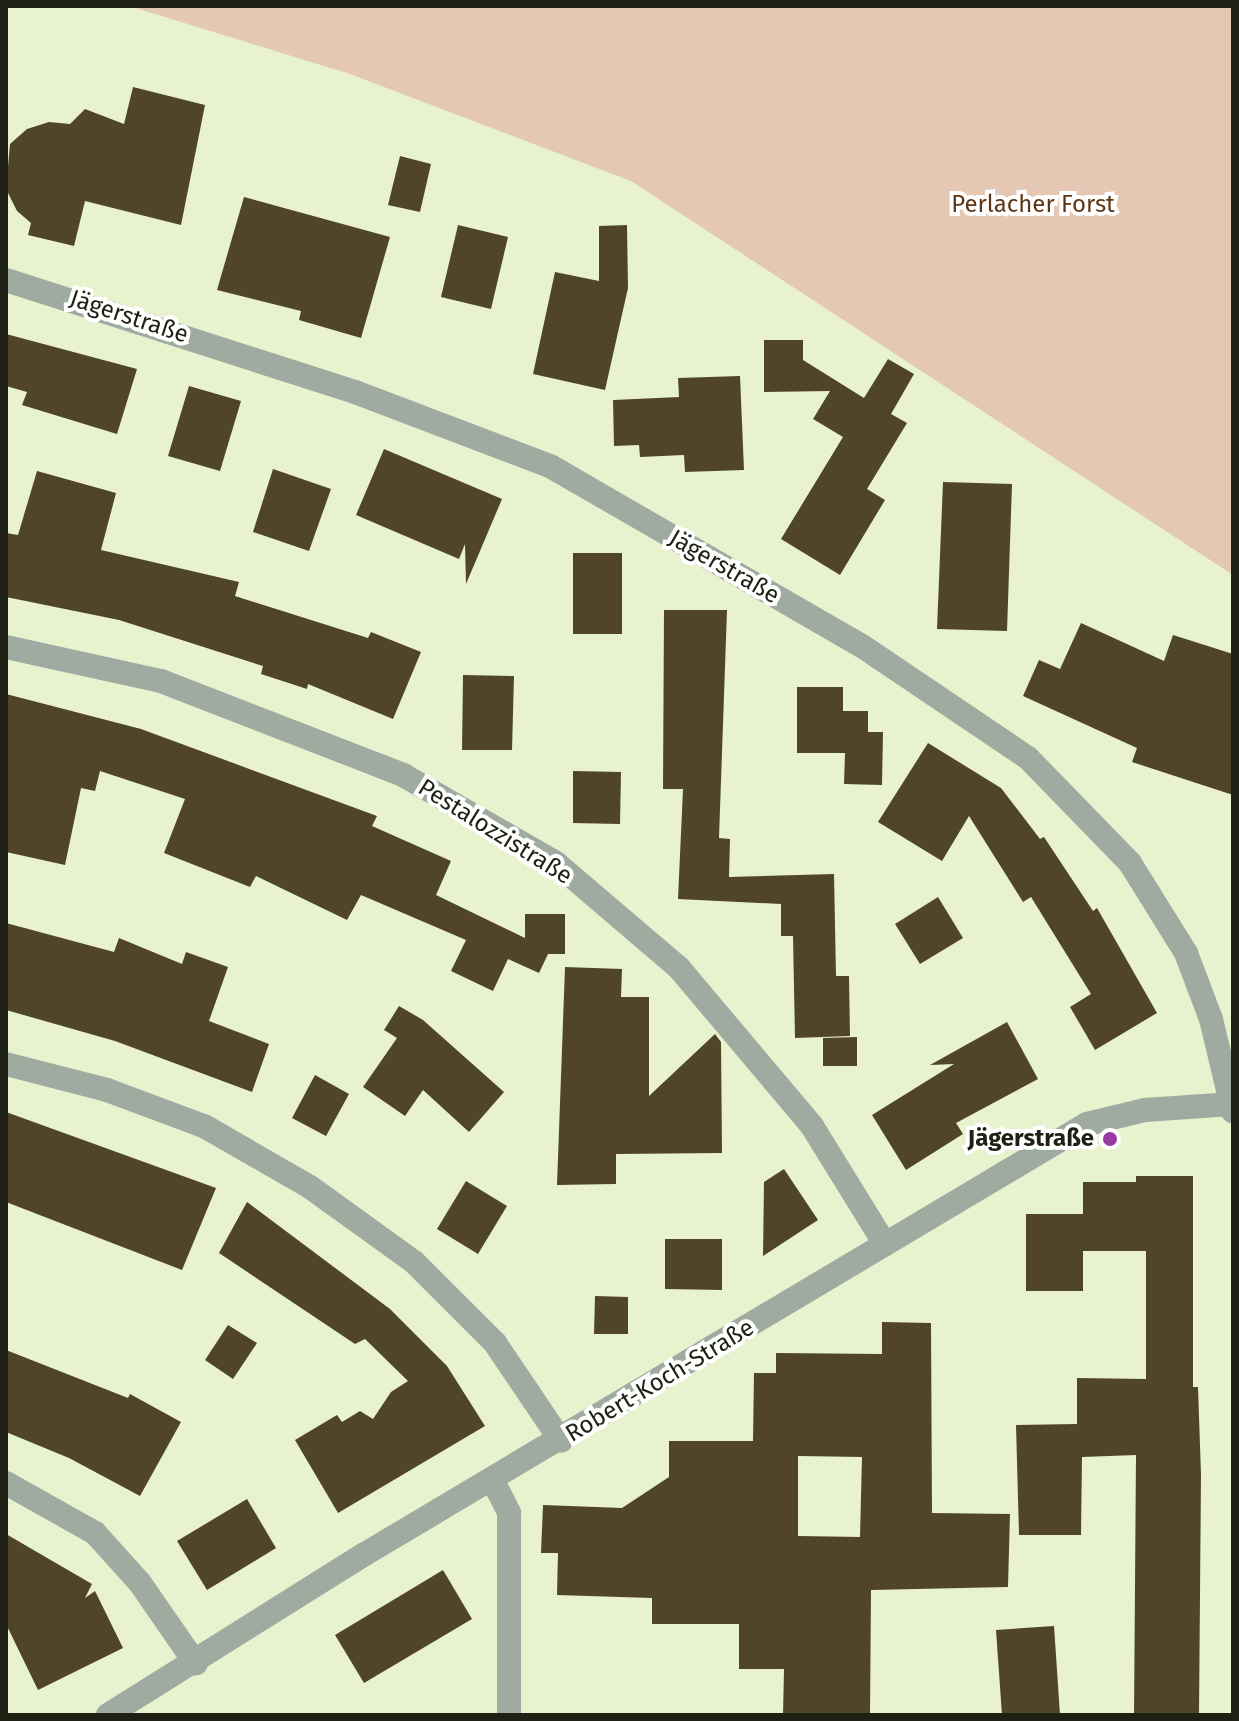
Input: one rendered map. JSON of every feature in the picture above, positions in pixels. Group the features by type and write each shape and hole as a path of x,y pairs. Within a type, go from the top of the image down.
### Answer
{"street":[{"name":"Jägerstraße","path":"6,280 355,392 550,466 862,646 1028,758 1079,804 1130,863 1186,953 1211,1019 1233,1111"},
{"name":"Pestalozzistraße","path":"6,647 161,681 388,770 556,863 679,968 812,1126 885,1244"},
{"path":"6,1064 107,1090 204,1126 310,1187 434,1282 495,1343 561,1441"},
{"name":"Robert-Koch-Straße","path":"108,1715 196,1664 492,1479 561,1441 1087,1124 1145,1110 1232,1104"},
{"path":"492,1479 509,1513 509,1715"},
{"path":"6,1483 95,1533 140,1583 196,1664"}],"green space":[{"name":"Perlacher Forst","path":"129,6 1233,6 1233,575 631,181 350,74"}],"building":[{"path":"133,87 205,105 181,225 85,201 74,246 28,235 31,223 17,211 6,189 10,144 27,129 49,122 70,124 85,109 124,124"},
{"path":"400,156 431,164 420,212 388,205"},
{"path":"244,197 390,237 361,338 299,320 301,311 217,290"},
{"path":"458,225 508,237 491,309 441,297"},
{"path":"627,225 628,288 605,390 533,374 555,272 599,281 599,226"},
{"path":"6,334 137,369 117,434 22,405 27,392 6,386"},
{"path":"764,340 803,340 803,360 864,398 888,359 914,374 891,414 907,423 867,489 885,500 840,575 781,539 843,437 813,419 830,391 764,392"},
{"path":"740,376 744,470 685,472 684,455 640,457 639,445 614,446 613,400 679,397 678,378"},
{"path":"189,386 241,401 220,471 168,456"},
{"path":"384,449 502,499 466,584 465,544 459,559 356,515"},
{"path":"273,469 331,489 309,551 253,532"},
{"path":"37,471 116,493 101,550 239,582 235,596 368,638 371,632 421,652 393,719 308,684 307,689 261,674 263,666 119,620 6,597 6,533 18,535"},
{"path":"943,482 1012,484 1007,631 937,629"},
{"path":"573,553 622,553 622,634 573,634"},
{"path":"664,610 727,610 719,838 730,839 729,877 834,874 836,976 849,976 850,1036 795,1038 793,936 781,936 781,904 678,899 683,789 663,789"},
{"path":"1081,623 1164,661 1173,635 1233,654 1233,795 1132,762 1137,748 1023,696 1039,660 1060,669"},
{"path":"463,675 514,676 512,750 462,750"},
{"path":"797,687 843,687 843,711 868,711 868,732 883,732 882,785 844,784 845,753 797,753"},
{"path":"6,694 141,729 377,816 372,826 451,861 436,895 525,938 525,914 565,914 565,954 548,954 539,973 508,959 493,991 451,971 466,940 361,895 347,920 256,876 250,887 164,853 185,799 100,771 95,791 81,788 65,865 6,852"},
{"path":"928,743 1001,788 1040,839 1044,837 1093,911 1097,908 1157,1013 1095,1050 1070,1007 1091,994 1031,897 1023,902 969,816 942,861 878,822"},
{"path":"573,771 621,772 620,824 573,823"},
{"path":"938,897 963,938 920,964 895,924"},
{"path":"6,923 114,952 119,938 182,964 186,952 228,967 209,1021 269,1044 252,1092 115,1041 6,1010"},
{"path":"565,967 622,969 621,997 649,997 649,1096 715,1034 721,1042 722,1153 616,1154 616,1184 557,1185"},
{"path":"399,1006 423,1020 504,1092 469,1132 423,1090 405,1116 363,1087 397,1038 384,1030"},
{"path":"1007,1022 1038,1079 956,1123 963,1134 906,1170 872,1115 954,1064 930,1065"},
{"path":"857,1037 857,1066 823,1066 823,1038"},
{"path":"315,1075 349,1094 326,1136 292,1118"},
{"path":"6,1112 216,1188 182,1270 6,1202"},
{"path":"784,1169 818,1220 763,1256 764,1182"},
{"path":"1136,1176 1193,1176 1193,1387 1198,1387 1201,1475 1199,1715 1134,1715 1136,1455 1082,1457 1081,1535 1019,1535 1016,1425 1077,1424 1077,1378 1146,1379 1146,1251 1083,1251 1083,1291 1026,1291 1026,1214 1083,1214 1083,1182 1136,1182"},
{"path":"466,1181 507,1206 478,1254 437,1229"},
{"path":"247,1202 390,1309 447,1366 485,1426 338,1513 295,1440 337,1415 342,1422 360,1411 373,1419 391,1392 408,1381 365,1339 355,1344 219,1253"},
{"path":"665,1239 722,1239 722,1290 665,1289"},
{"path":"595,1296 628,1297 628,1334 594,1334"},
{"path":"882,1322 931,1323 932,1513 1010,1514 1008,1587 871,1590 870,1715 783,1715 784,1669 739,1669 739,1624 652,1624 652,1598 557,1595 558,1553 541,1553 543,1505 622,1508 669,1477 669,1441 753,1441 754,1373 776,1373 776,1353 882,1354","holes":["798,1456 862,1457 860,1537 798,1536"]},
{"path":"228,1325 257,1343 233,1379 205,1360"},
{"path":"6,1350 128,1398 130,1394 181,1422 140,1496 69,1458 6,1432"},
{"path":"247,1499 276,1548 207,1590 177,1541"},
{"path":"6,1534 92,1584 85,1598 95,1591 123,1648 38,1690 6,1624"},
{"path":"443,1570 472,1619 364,1683 335,1635"},
{"path":"1054,1626 1060,1715 1002,1715 996,1630"}],"place":[{"name":"Jägerstraße","path":"1110,1139"}]}
